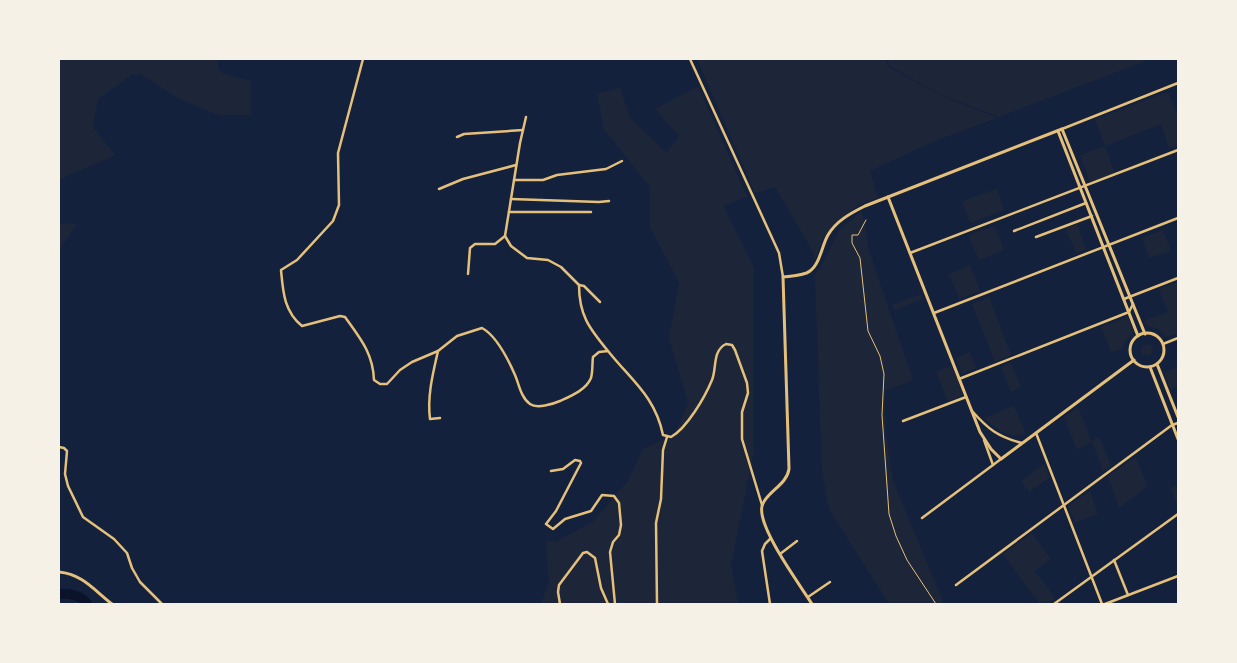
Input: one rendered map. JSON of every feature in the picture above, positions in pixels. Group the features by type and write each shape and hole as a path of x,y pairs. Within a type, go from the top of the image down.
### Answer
{"street":[{"path":"363,59 338,153 339,205 334,221 297,260 281,270 283,294 289,312 302,326 340,316 345,317 358,334 372,359 374,380 380,384 387,384 400,370 412,362 438,351 457,336 482,328 488,332 506,358 522,394 530,404 536,406 556,403 574,395 585,387 591,377 594,356 599,352 608,351"},
{"path":"690,59 779,253 783,277 789,469 786,478 762,505"},
{"path":"783,277 809,272 815,267 826,240 837,223 858,209 1178,83"},
{"path":"526,117 516,165 505,236 511,246 527,258 548,260 561,266 579,285 584,286 600,302"},
{"path":"1062,129 1145,334"},
{"path":"457,137 464,134 523,130"},
{"path":"1058,131 1130,312 1138,336"},
{"path":"910,253 1178,150"},
{"path":"514,180 543,180 557,175 606,169 622,161"},
{"path":"439,189 463,179 516,165"},
{"path":"888,197 993,465"},
{"path":"511,199 598,202 609,200"},
{"path":"1014,231 1086,202"},
{"path":"509,212 591,212"},
{"path":"1036,237 1092,216"},
{"path":"934,313 1178,218"},
{"path":"468,274 470,248 474,244 495,244 505,236"},
{"path":"1124,299 1178,278"},
{"path":"579,285 579,299 588,327 645,392 656,409 663,435 667,437 671,438 677,434 696,409 707,391 713,380 716,356 720,347 726,344 732,345 736,350 747,383 748,393 741,418 742,439 762,505 762,512 770,539 812,604"},
{"path":"959,379 1130,312 1133,304"},
{"path":"1145,334 1154,335 1163,344 1163,357 1157,364 1150,367 1141,366 1131,355 1132,345 1138,336 1145,334"},
{"path":"1163,344 1178,338"},
{"path":"438,351 430,393 429,410 430,419 440,418"},
{"path":"922,518 1134,360"},
{"path":"1157,364 1178,417"},
{"path":"1150,367 1178,439"},
{"path":"903,422 966,397"},
{"path":"972,411 986,427 1009,440 1022,443"},
{"path":"956,585 1172,425 1178,423"},
{"path":"1036,433 1104,604 1178,576"},
{"path":"656,604 656,523 661,499 663,450 667,437"},
{"path":"983,437 991,449 1001,459"},
{"path":"59,447 66,450 65,474 68,486 83,517 114,539 127,553 132,568 140,582 162,604"},
{"path":"552,471 563,469 575,460 580,461 581,463 556,511 546,524 553,529 565,519 591,511 602,496 614,496 619,503 621,525 619,535 613,542 610,552 615,604"},
{"path":"1054,604 1178,514"},
{"path":"770,539 764,544 762,551 770,604"},
{"path":"780,554 797,541"},
{"path":"560,604 558,592 559,585 583,553 587,552 594,558 601,588 608,604"},
{"path":"1114,560 1128,595"},
{"path":"59,572 78,577 91,585 112,604"},
{"path":"808,597 830,582"}],"path":[{"path":"866,220 858,235 852,235 852,243 860,258 868,331 880,356 884,374 882,414 889,514 896,536 907,560 936,604"}],"shaded area":[{"path":"59,59 217,59 218,69 224,74 251,81 251,115 218,115 178,98 142,75 133,74 98,99 93,127 115,155 59,181"},
{"path":"697,59 885,59 889,67 940,95 997,118 932,142 870,171 878,198 858,205 831,228 823,238 815,260 812,250 775,187 755,193"},
{"path":"887,59 1150,59 999,117 941,95 890,66"},
{"path":"698,86 747,197 723,206 754,268 754,451 731,564 738,604 541,604 549,581 546,542 557,541 594,521 629,479 643,449 675,434 688,403 669,338 679,283 650,227 650,187 604,129 597,94 620,88 630,118 667,153 679,136 655,109"},
{"path":"1168,92 1178,116 1178,145 1169,148 1161,124 1105,146 1095,119"},
{"path":"1105,146 1115,173 1090,182 1080,155"},
{"path":"997,189 1004,210 970,223 962,201"},
{"path":"862,211 869,251 913,380 885,391 886,433 893,481 944,604 889,604 829,509 822,471 815,275 822,265 839,230"},
{"path":"59,223 77,224 59,250"},
{"path":"1077,224 1086,249 1076,253 1065,228"},
{"path":"995,226 1004,250 979,260 968,235"},
{"path":"1163,230 1171,251 1149,258 1142,238"},
{"path":"970,265 980,291 959,299 949,274"},
{"path":"1178,282 1178,333 1167,337 1157,328 1147,326 1144,321 1168,312 1159,289"},
{"path":"921,294 923,299 894,310 892,305"},
{"path":"989,297 1011,355 995,362 972,304"},
{"path":"1128,317 1133,332 1125,341 1123,348 1111,352 1101,327"},
{"path":"1149,344 1152,345 1152,355 1145,356 1142,355 1141,348 1142,345"},
{"path":"970,352 976,368 962,374 956,358"},
{"path":"1011,363 1021,387 1011,392 1001,367"},
{"path":"952,366 963,395 948,401 936,372"},
{"path":"1178,367 1178,386 1170,389 1164,372"},
{"path":"1014,406 1026,434 1014,436 1008,434 993,426 984,418"},
{"path":"1078,407 1091,441 1099,437 1111,465 1103,471 1092,441 1077,450 1064,417"},
{"path":"1136,457 1147,486 1119,508 1108,476"},
{"path":"1044,464 1050,477 1029,492 1021,481"},
{"path":"1178,485 1178,508 1171,488"},
{"path":"1090,491 1098,514 1075,523 1068,506"},
{"path":"1032,533 1051,559 1035,571 1055,598 1047,604 1040,604 1003,554"}],"waterway":[{"path":"59,594 74,595 82,598 87,604"}]}
